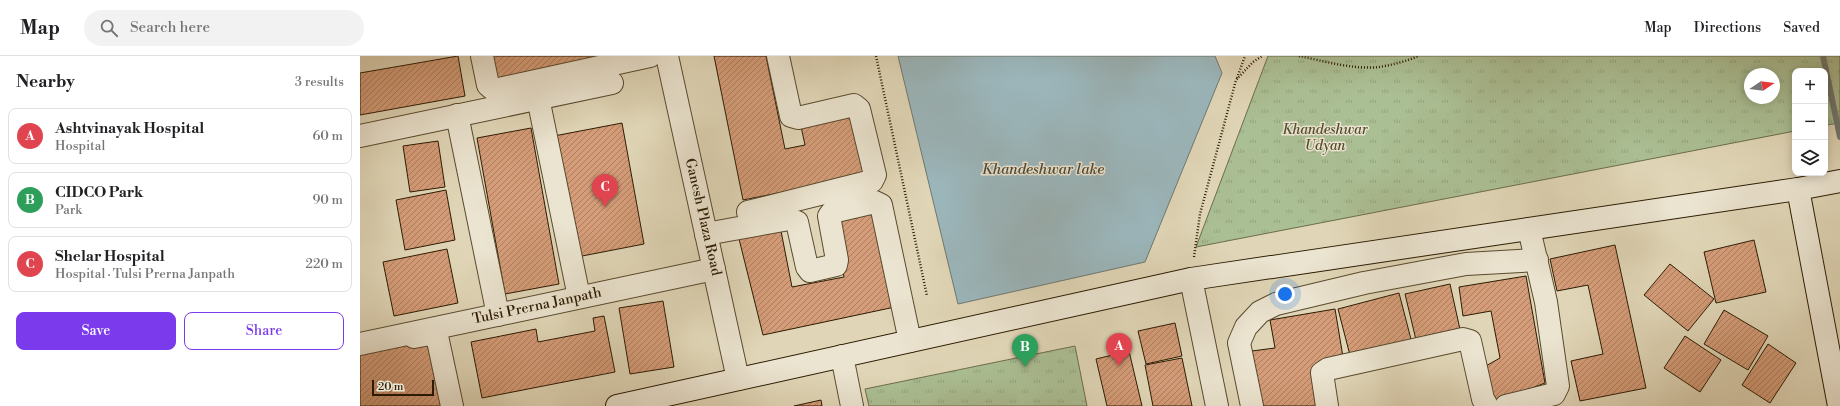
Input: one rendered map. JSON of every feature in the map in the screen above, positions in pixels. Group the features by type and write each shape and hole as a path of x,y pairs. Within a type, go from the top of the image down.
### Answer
{"street":[{"path":"482,56 488,85 494,90 650,56"},
{"name":"Ganesh Plaza Road","path":"667,56 738,379"},
{"path":"705,228 872,181 875,175 859,109 854,106 798,118 790,116 778,56"},
{"path":"360,136 612,83"},
{"path":"538,98 579,297"},
{"path":"457,115 498,315"},
{"path":"617,406 1191,279 1798,189 1838,181"},
{"path":"1798,189 1839,406"},
{"path":"705,228 789,219 798,222 807,267 810,271 836,265 837,260 829,216 832,212 875,202 881,205 910,341"},
{"path":"1506,406 1554,394 1558,386 1546,302 1529,229"},
{"path":"1252,406 1239,343 1246,327 1260,312 1276,304 1364,282 1466,264 1537,260"},
{"name":"Tulsi Prerna Janpath","path":"360,344 714,268"},
{"path":"1191,279 1217,406"},
{"path":"360,348 430,334 437,336 452,406"},
{"path":"1327,406 1322,373 1328,369 1462,338 1470,341 1483,399 1486,406"},
{"path":"842,356 852,406"}],"path":[{"path":"876,56 927,296"},
{"path":"1191,279 1200,214 1236,80 1245,56"},
{"path":"1236,80 1253,62 1262,56"},
{"path":"1299,56 1362,67 1378,67 1398,64 1419,56"}],"green space":[{"name":"Khandeshwar Udyan","path":"1268,56 1840,56 1840,123 1828,125 1828,68 1792,68 1792,132 1196,247"},
{"path":"1075,346 1087,406 869,406 865,389"}],"water":[{"name":"Khandeshwar lake","path":"898,56 1215,56 1222,73 1145,262 958,304"}],"building":[{"path":"458,56 465,96 360,115 360,73"},
{"path":"489,56 611,56 495,85"},
{"path":"714,56 766,56 785,149 805,145 800,122 855,111 868,175 743,200"},
{"path":"622,123 644,244 577,257 554,136"},
{"path":"531,128 559,284 505,294 477,138"},
{"path":"438,141 445,187 410,192 403,146"},
{"path":"446,190 455,240 405,250 396,200"},
{"path":"875,207 895,307 763,335 738,235 780,226 792,287 844,277 832,218"},
{"path":"1754,240 1766,292 1716,303 1704,252"},
{"path":"1615,245 1646,388 1580,401 1571,361 1603,354 1588,285 1557,291 1550,259"},
{"path":"447,249 458,303 394,316 383,262"},
{"path":"1670,264 1714,299 1688,331 1644,295"},
{"path":"1526,276 1545,383 1493,403 1484,367 1500,358 1491,311 1463,316 1459,287"},
{"path":"1450,284 1461,334 1417,344 1405,294"},
{"path":"1399,293 1413,347 1352,363 1338,309"},
{"path":"663,301 674,367 630,374 619,308"},
{"path":"1335,309 1344,363 1313,368 1319,406 1260,406 1252,351 1275,348 1270,320"},
{"path":"1724,310 1768,336 1748,370 1704,344"},
{"path":"604,316 615,372 482,398 471,342 536,329 538,342 595,331 593,318"},
{"path":"1175,323 1182,356 1146,364 1138,331"},
{"path":"1685,336 1721,360 1700,392 1664,368"},
{"path":"431,339 443,406 360,406 360,352"},
{"path":"1768,344 1796,363 1770,403 1742,385"},
{"path":"1129,351 1142,406 1107,406 1096,359"},
{"path":"1182,358 1192,406 1153,406 1145,365"},
{"path":"821,400 822,406 794,406"}],"waterway":[{"path":"1823,56 1840,137"}],"place":[{"name":"Shelar Hospital","path":"605,207"},
{"name":"Ashtvinayak Hospital","path":"1119,366"},
{"name":"CIDCO Park","path":"1025,367"}]}
